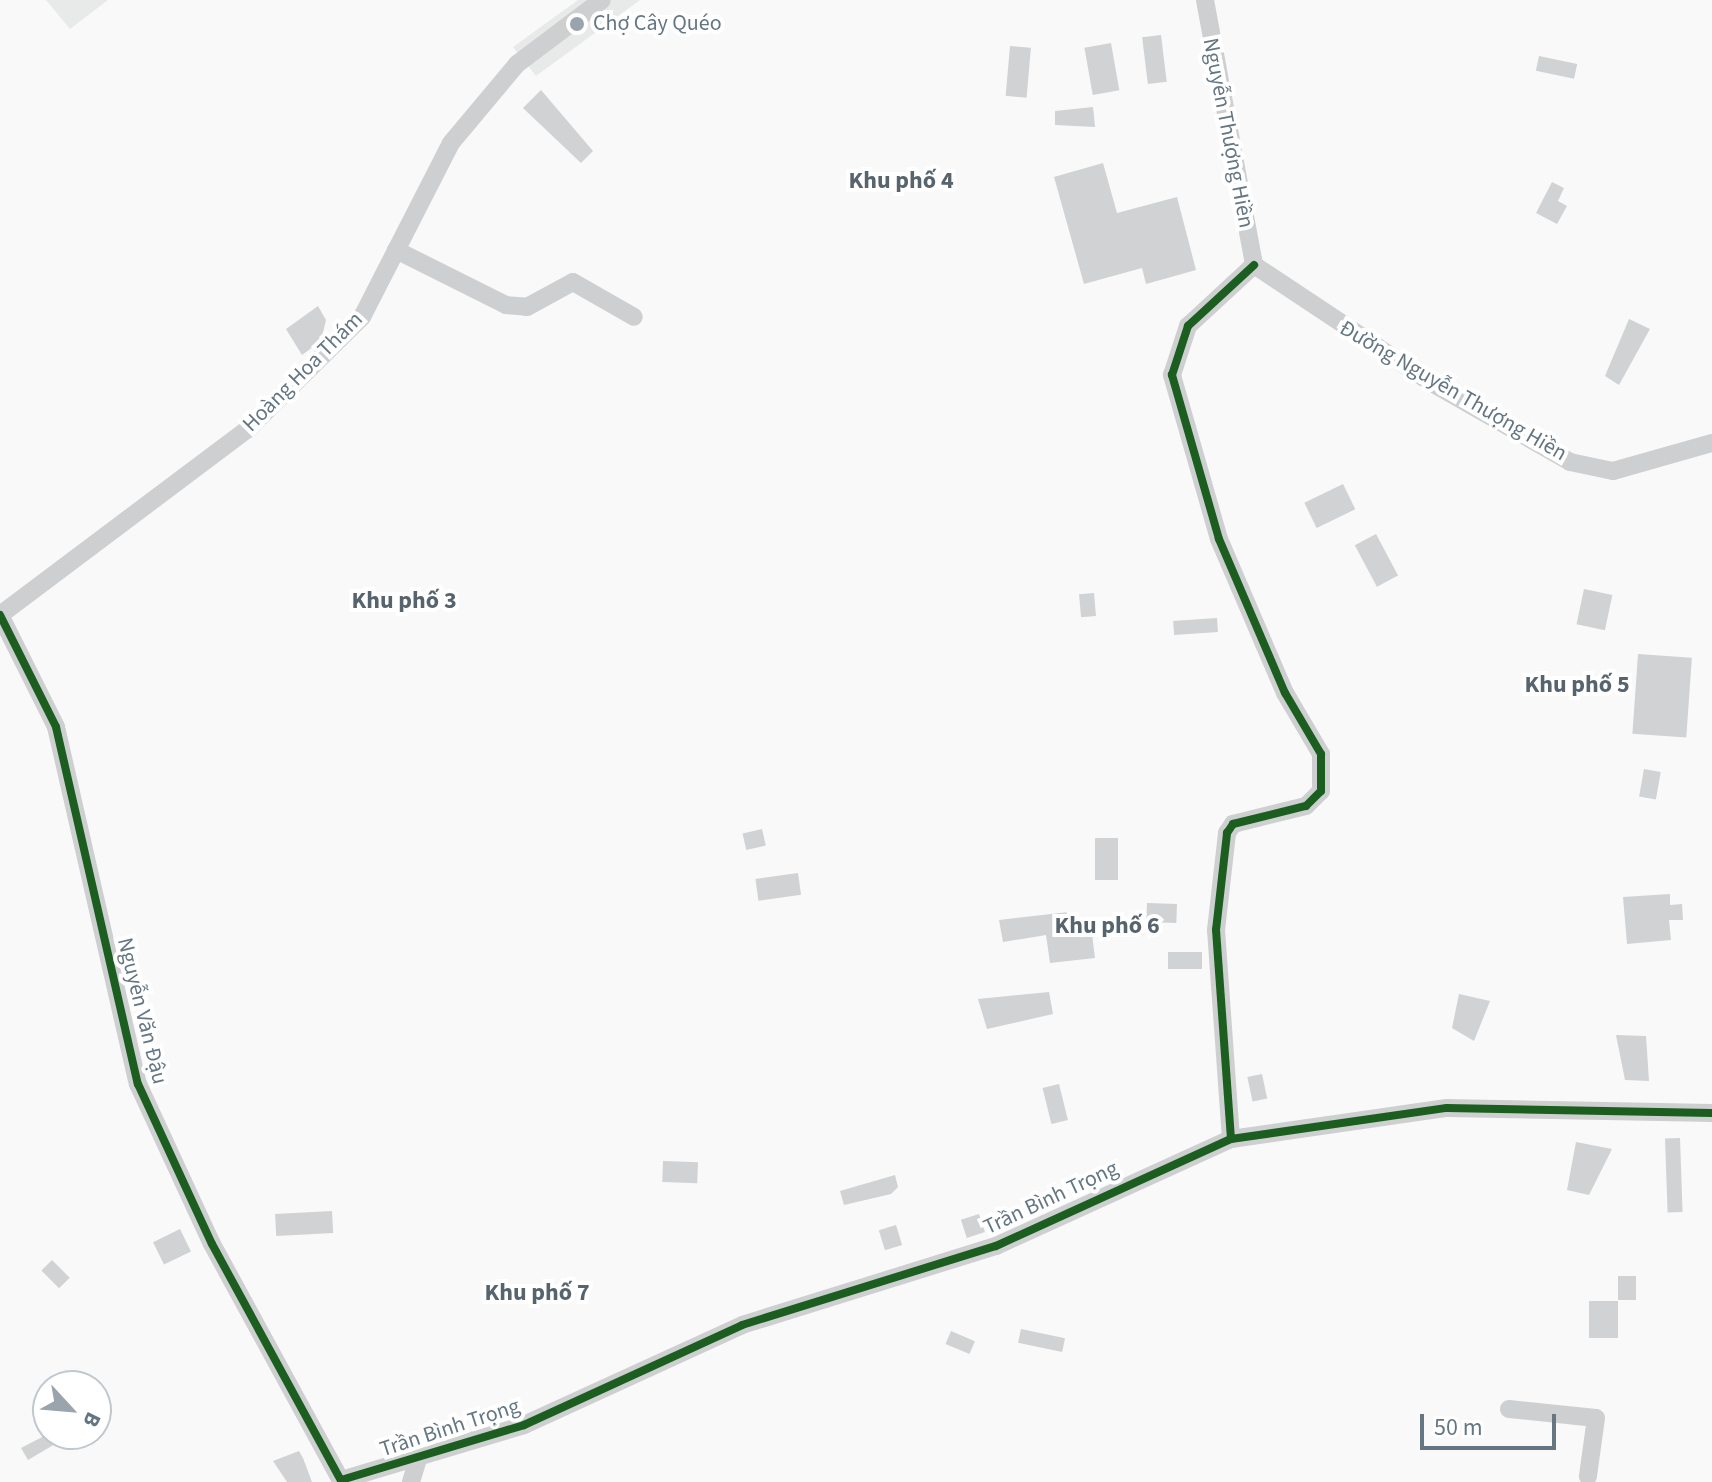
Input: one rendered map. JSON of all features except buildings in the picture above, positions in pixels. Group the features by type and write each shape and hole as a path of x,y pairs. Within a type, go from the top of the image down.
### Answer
{"street":[{"name":"Hoàng Hoa Thám","path":"0,615 248,429 362,317 470,120 517,64 602,0"},
{"name":"Nguyễn Thượng Hiền","path":"1205,0 1254,265"},
{"path":"396,250 506,305 527,307 573,282 634,317"},
{"path":"1231,1139 1216,930 1227,833 1233,824 1306,806 1321,791 1321,754 1285,693 1219,539 1172,375 1188,326 1254,265"},
{"name":"Đường Nguyễn Thượng Hiền","path":"1254,265 1430,382 1570,462 1613,471 1712,443"},
{"name":"Nguyễn Văn Đậu","path":"0,615 56,727 138,1084 212,1244 341,1481"},
{"name":"Trần Bình Trọng","path":"341,1481 417,1462 524,1425 742,1325 996,1246 1231,1139 1447,1108 1712,1113"},
{"path":"1509,1409 1596,1418 1588,1476"},
{"path":"411,1482 417,1462"}],"shaded area":[{"path":"46,0 108,0 70,29"},
{"name":"Chợ Cây Quéo","path":"578,0 640,0 536,76 513,47"}],"cycle path":[{"path":"1231,1139 1216,930 1227,833 1233,824 1306,806 1321,791 1321,754 1285,693 1219,539 1172,375 1188,326 1254,265"},
{"path":"0,615 56,727 138,1084 212,1244 342,1482"},
{"path":"341,1480 524,1425 742,1325 996,1246 1231,1139 1447,1108 1712,1113"}],"place":[{"name":"Chợ Cây Quéo","path":"577,24"}],"district":[{"name":"Khu phố 4","path":"901,181"},
{"name":"Khu phố 3","path":"404,601"},
{"name":"Khu phố 5","path":"1577,685"},
{"name":"Khu phố 6","path":"1107,926"},
{"name":"Khu phố 7","path":"537,1293"}]}
